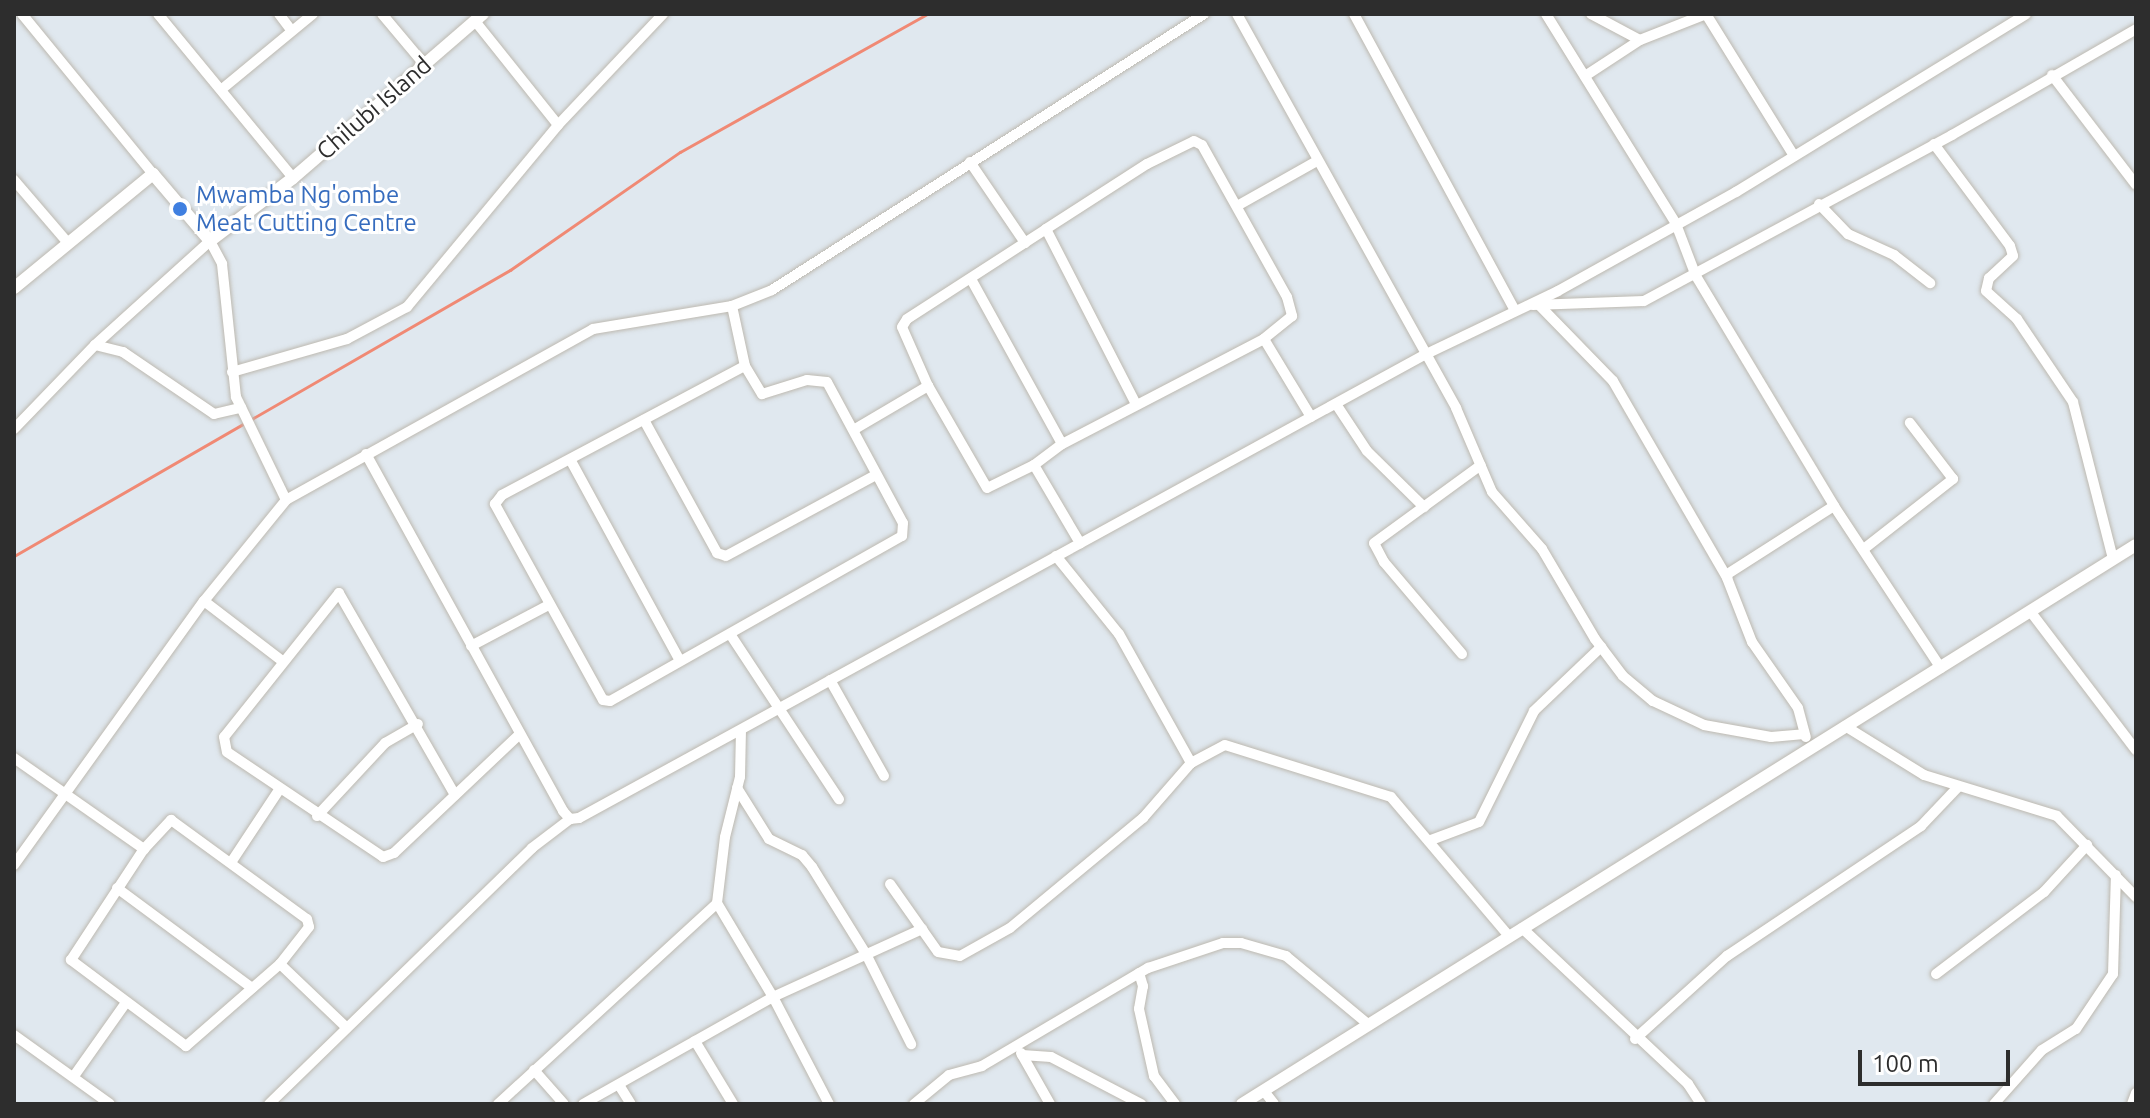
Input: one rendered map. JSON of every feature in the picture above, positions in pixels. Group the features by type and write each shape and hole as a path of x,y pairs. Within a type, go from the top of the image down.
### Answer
{"street":[{"path":"22,14 210,241 222,264 232,372 242,411 286,500"},
{"path":"158,14 293,178"},
{"path":"279,14 292,31"},
{"path":"222,89 313,14"},
{"path":"382,14 424,64"},
{"path":"232,372 347,339 407,307 558,125 663,14"},
{"path":"14,865 204,601 286,500 593,329 732,306 772,290 1204,14"},
{"path":"1237,14 1424,355 1492,492 1542,549 1601,647 1636,689 1677,714 1704,725 1771,737 1804,734"},
{"path":"1354,14 1514,309"},
{"path":"1546,14 1676,224 1696,276 1834,506 1865,548 1941,668"},
{"path":"1591,14 1640,40"},
{"path":"1585,76 1640,40 1706,14 1794,156"},
{"path":"1535,305 1794,156 2026,14"},
{"path":"479,17 558,125"},
{"name":"Chilubi Island","path":"210,241 293,178 479,17"},
{"path":"269,1104 532,848 570,819 741,730 1424,355 1514,309 1535,305 1644,301 1696,276 1819,204 1934,144 2136,29"},
{"path":"2052,75 2136,185"},
{"path":"1191,141 1202,145 1291,307 1288,322 1264,339 1136,404 1062,444 1034,465 987,488 928,386 902,327 1046,229 1191,141"},
{"path":"1934,144 2010,246 2013,256 1989,278 1986,291 2017,319 2073,402 2113,559"},
{"path":"1237,206 1317,161"},
{"path":"970,162 1025,243"},
{"path":"14,288 153,174"},
{"path":"14,180 68,243"},
{"path":"1819,204 1848,234 1894,255 1930,283"},
{"path":"1046,229 1136,404"},
{"path":"14,429 95,345 210,241"},
{"path":"971,279 1062,444"},
{"path":"1535,305 1613,381 1726,575 1752,642 1798,708 1804,734 1811,746"},
{"path":"732,306 745,366 762,394 807,380 827,382 903,523 902,536 730,634 679,659 610,701 603,700 547,606 495,504 502,495 745,366"},
{"path":"1264,339 1311,417"},
{"path":"95,345 123,352 214,414 242,411"},
{"path":"855,429 928,386"},
{"path":"1336,404 1367,451 1424,507"},
{"path":"644,420 717,553 726,556 876,475"},
{"path":"1865,548 1953,479 1910,423"},
{"path":"366,454 570,819"},
{"path":"571,461 679,659"},
{"path":"1034,465 1080,543"},
{"path":"1462,654 1375,547 1377,538 1481,465"},
{"path":"1726,575 1834,506"},
{"path":"1242,1104 2136,545"},
{"path":"1056,556 1119,634 1191,763"},
{"path":"455,795 344,595 334,594 281,660 223,745 279,790 383,857 394,853 520,734"},
{"path":"204,601 281,660"},
{"path":"471,646 547,606"},
{"path":"2030,611 2136,750"},
{"path":"730,634 839,799"},
{"path":"1431,840 1479,822 1534,711 1601,647"},
{"path":"830,680 884,776"},
{"path":"317,816 385,743 418,724"},
{"path":"1845,726 1886,755 1958,787 2042,808 2087,845 2136,897"},
{"path":"498,1104 717,903 737,788 741,730"},
{"path":"890,884 938,952 951,957 971,952 1010,928 1143,818 1191,763 1225,745 1376,789 1391,797 1431,840 1509,936"},
{"path":"14,758 144,849"},
{"path":"1635,1039 1727,956 1921,826 1958,787"},
{"path":"737,788 774,843 802,855 812,867 866,954 911,1044"},
{"path":"232,861 279,790"},
{"path":"171,820 232,861 307,919 307,936 280,964 186,1046 125,1004 71,960 144,849 171,820"},
{"path":"1936,974 2044,892 2087,845"},
{"path":"1994,1104 2042,1050 2076,1029 2113,974 2116,875"},
{"path":"117,888 252,988"},
{"path":"717,903 773,997 829,1104"},
{"path":"1522,928 1635,1039 1688,1084 1701,1104"},
{"path":"583,1104 773,997 922,929"},
{"path":"914,1104 949,1075 982,1066 1020,1050 1139,973 1204,948 1257,946 1286,956 1369,1025"},
{"path":"280,964 346,1027"},
{"path":"1139,973 1143,986 1139,1009 1154,1076 1175,1104"},
{"path":"74,1076 125,1004"},
{"path":"14,1035 110,1104"},
{"path":"695,1041 733,1104"},
{"path":"1020,1050 1050,1104"},
{"path":"1020,1050 1051,1057 1141,1104"},
{"path":"534,1070 564,1104"},
{"path":"619,1085 631,1104"},
{"path":"1264,1091 1274,1104"},
{"path":"2132,1104 2136,1093"}],"waterway":[{"path":"14,556 510,270 680,152 927,14"}],"place":[{"name":"Mwamba Ng'ombe Meat Cutting Centre","path":"180,209"}]}
